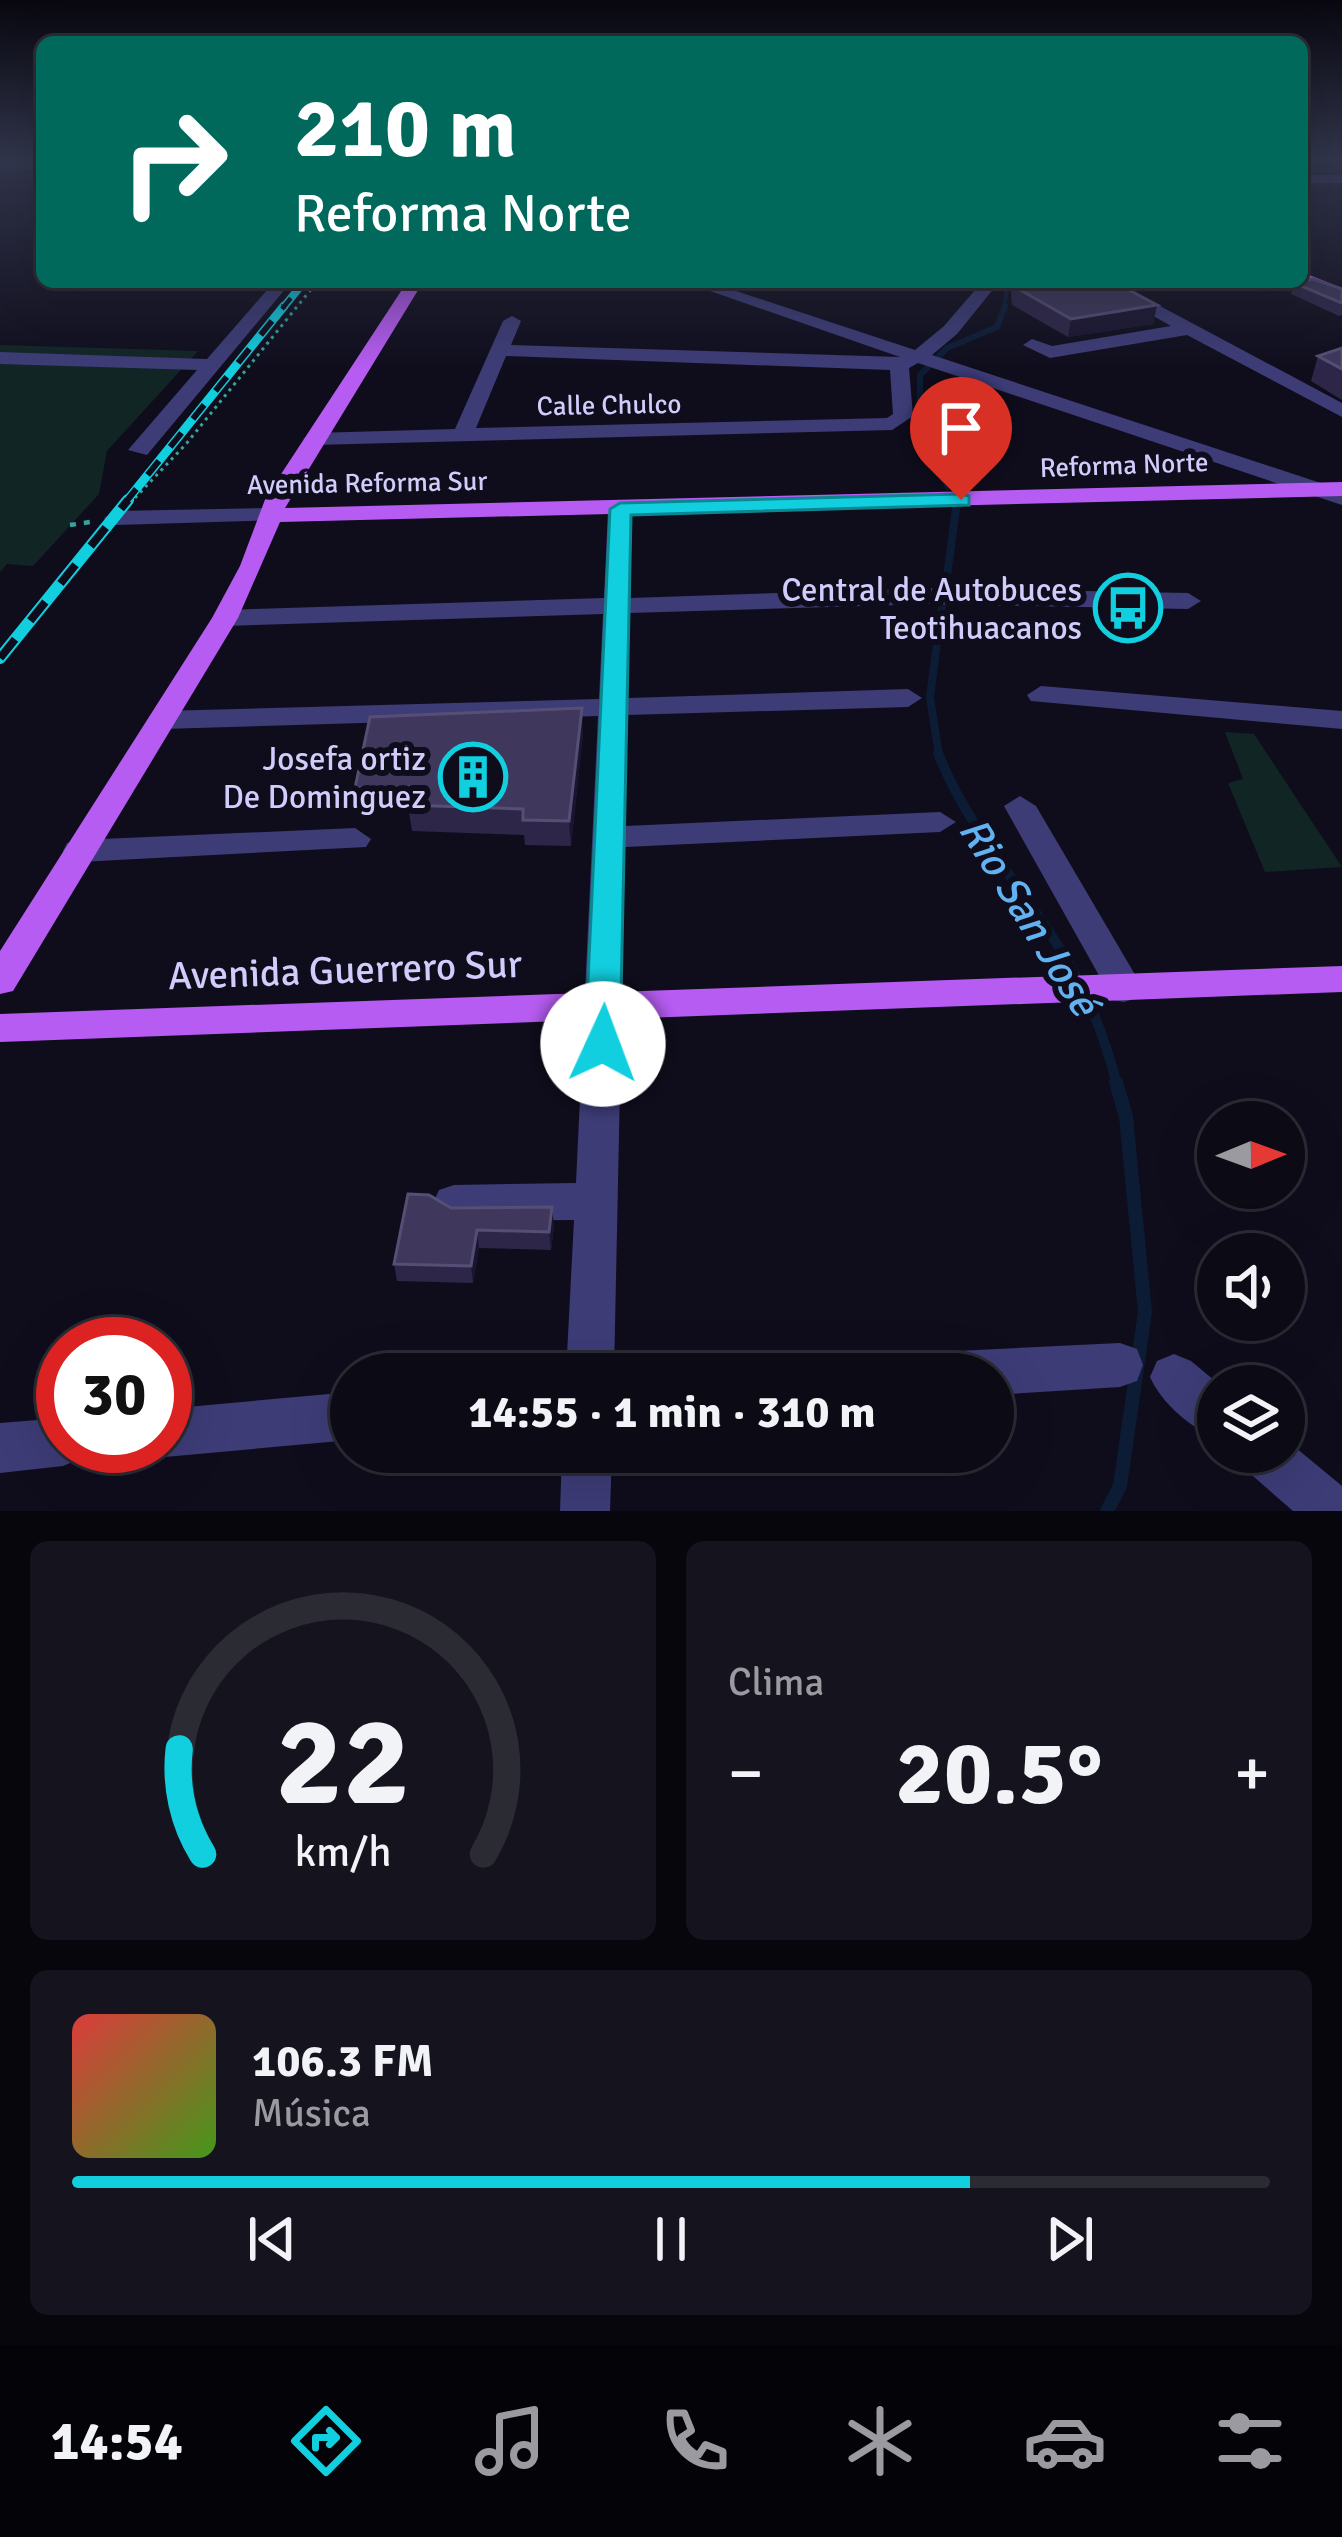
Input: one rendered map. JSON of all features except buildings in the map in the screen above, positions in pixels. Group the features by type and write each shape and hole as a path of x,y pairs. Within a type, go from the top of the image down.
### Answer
{"main road":[{"path":"1308,267 1322,267"},
{"path":"1308,270 1342,284"},
{"path":"1308,280 1342,294"},
{"path":"0,981 225,618 270,515 411,288"},
{"name":"Reforma Norte","path":"620,509 1313,490"},
{"name":"Avenida Reforma Sur","path":"270,515 620,509"},
{"name":"Avenida Guerrero Sur","path":"0,1028 1342,980"}],"street":[{"path":"139,450 278,288"},
{"path":"710,288 1313,490 1342,494"},
{"path":"501,350 899,364 932,360 986,288"},
{"path":"1113,288 1342,410"},
{"path":"462,436 512,321"},
{"path":"1032,345 1055,351 1190,329"},
{"path":"0,358 211,365"},
{"name":"Calle Chulco","path":"314,440 874,426 903,416 899,364"},
{"path":"1283,377 1322,368"},
{"path":"591,1353 620,509"},
{"name":"Avenida Reforma Sur","path":"116,518 270,515"},
{"path":"225,618 930,596 1188,601"},
{"path":"1041,694 1342,720"},
{"path":"162,720 908,698"},
{"path":"1020,806 1119,988"},
{"path":"612,837 940,822"},
{"path":"80,851 355,839"},
{"path":"454,1203 598,1201"},
{"path":"1014,1371 1120,1365"},
{"path":"1174,1377 1197,1396"},
{"path":"192,1430 330,1418"},
{"path":"0,1448 36,1445"},
{"path":"585,1511 586,1473"},
{"path":"1287,1473 1332,1511"}],"path":[{"path":"116,518 187,444 312,288"}],"green space":[{"path":"0,345 198,351 107,451 99,494 33,566 7,564 0,572"},
{"path":"1225,732 1254,734 1342,867 1265,872 1228,783 1243,779"}],"waterway":[{"name":"Rio San José","path":"1004,308 1007,288"},
{"name":"Rio San José","path":"948,487 920,439 920,375 947,348 997,327 1004,308"},
{"name":"Rio San José","path":"945,590 956,509"},
{"name":"Rio San José","path":"939,755 930,697 942,604"},
{"name":"Rio San José","path":"939,755 978,829 1078,981 1101,1032 1117,1085"},
{"name":"Rio San José","path":"1107,1511 1120,1486 1145,1312 1126,1117 1116,1082"}],"railway":[{"path":"282,309 299,288"},
{"path":"125,503 284,306"},
{"path":"0,658 128,500"}],"place":[{"name":"Central de Autobuces Teotihuacanos","path":"1128,608"},
{"name":"Josefa ortiz De Dominguez","path":"473,777"}],"route":[{"path":"603,1044 620,509 961,500"}]}
